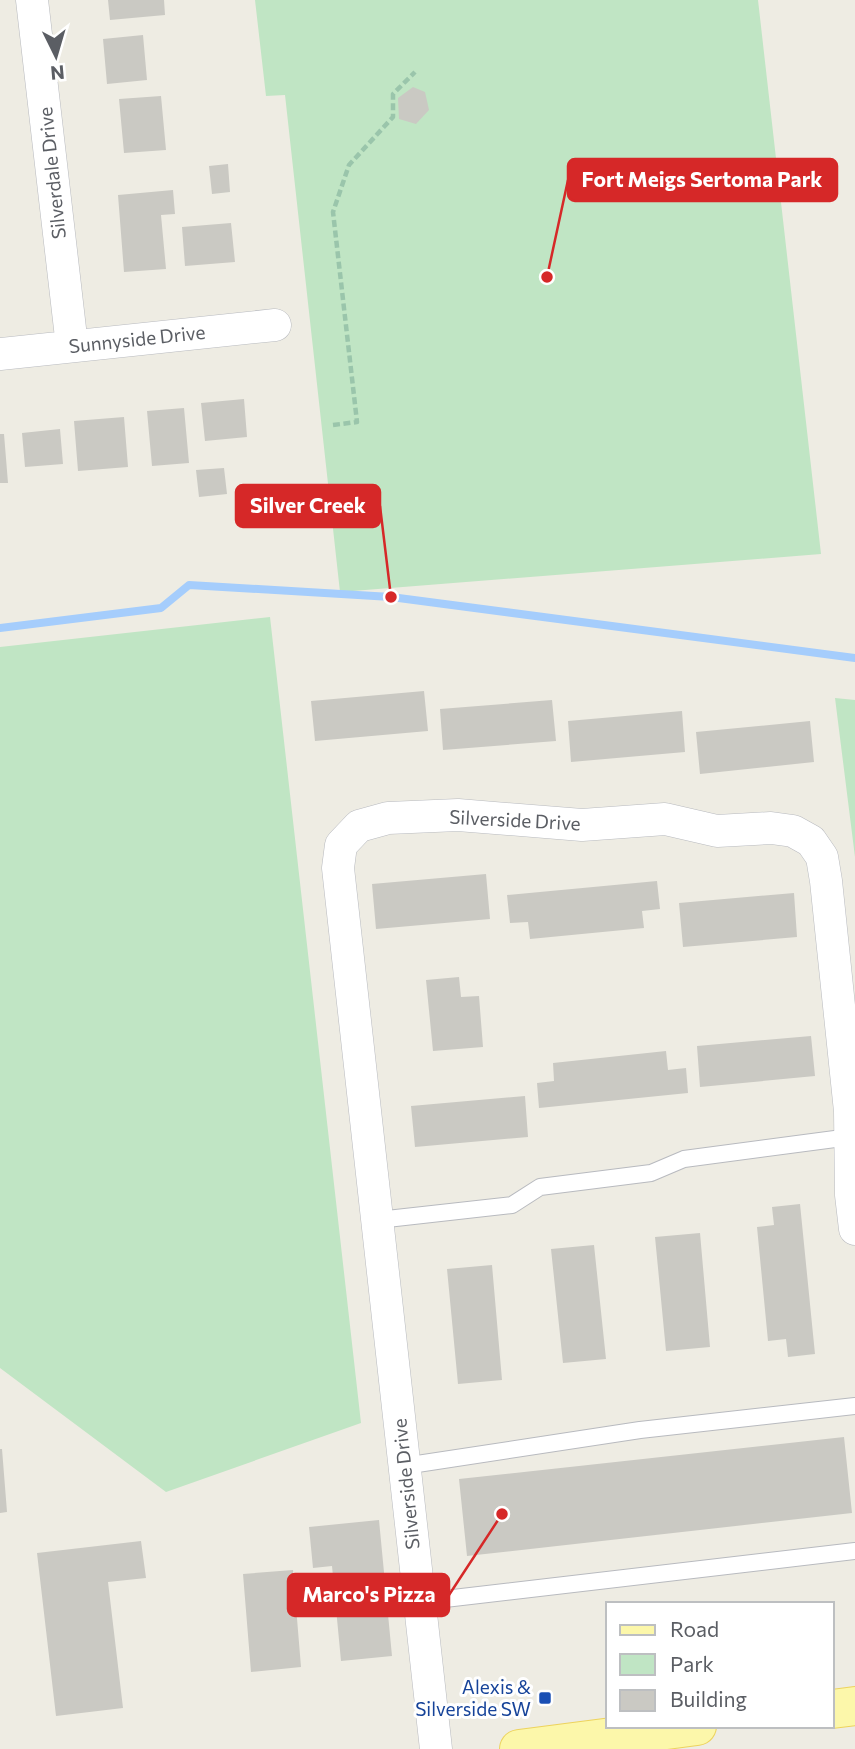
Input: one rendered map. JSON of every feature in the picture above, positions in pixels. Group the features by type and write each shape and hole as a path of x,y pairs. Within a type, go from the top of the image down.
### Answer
{"main road":[{"path":"834,1709 855,1706"},
{"path":"519,1749 660,1740 692,1728"}],"street":[{"name":"Silverdale Drive","path":"32,0 72,346"},
{"name":"Sunnyside Drive","path":"0,355 275,325"},
{"name":"Silverside Drive","path":"436,1749 338,868 341,845 359,826 388,818 458,815 582,825 665,819 717,831 771,828 793,831 811,841 822,856 826,881 850,1111 851,1195 855,1229"}],"lane":[{"path":"378,1220 512,1205 540,1187 651,1173 684,1159 850,1137"},
{"path":"404,1466 640,1430 855,1406"},
{"path":"419,1602 855,1551"}],"path":[{"path":"334,425 357,422 333,212 349,165 393,117 393,94 415,72"}],"green space":[{"path":"255,0 758,0 821,554 340,592 285,95 266,96"},
{"path":"270,617 361,1423 166,1492 0,1368 0,647"},
{"path":"835,698 855,700 855,857"}],"building":[{"path":"108,0 164,0 165,15 110,20"},
{"path":"143,35 147,80 107,84 103,39"},
{"path":"413,87 425,92 429,110 416,124 399,119 398,98"},
{"path":"161,96 166,150 124,153 119,99"},
{"path":"228,164 230,192 212,194 209,166"},
{"path":"173,190 175,214 161,215 166,269 124,272 118,195"},
{"path":"231,223 235,262 185,266 182,227"},
{"path":"244,399 247,437 205,441 201,403"},
{"path":"184,408 189,463 152,466 147,411"},
{"path":"124,417 128,467 78,471 74,421"},
{"path":"60,429 63,464 25,467 22,433"},
{"path":"0,434 4,434 8,483 0,483"},
{"path":"224,468 227,494 199,497 196,470"},
{"path":"424,691 428,731 315,741 311,701"},
{"path":"552,700 556,741 443,750 440,709"},
{"path":"682,711 685,752 571,762 568,721"},
{"path":"810,721 814,762 700,774 696,732"},
{"path":"486,874 490,919 376,929 372,884"},
{"path":"657,881 660,909 642,911 644,928 530,939 528,922 510,923 507,895"},
{"path":"794,893 797,937 683,947 679,903"},
{"path":"459,977 461,997 479,996 483,1047 433,1051 426,980"},
{"path":"811,1036 815,1076 700,1087 697,1046"},
{"path":"666,1051 668,1070 686,1068 688,1093 539,1108 537,1083 554,1081 553,1063"},
{"path":"525,1096 528,1137 415,1147 411,1106"},
{"path":"800,1204 815,1354 788,1357 786,1339 768,1341 757,1227 774,1225 772,1207"},
{"path":"700,1233 710,1347 666,1351 655,1237"},
{"path":"594,1245 606,1359 563,1363 551,1249"},
{"path":"492,1265 502,1380 458,1384 447,1269"},
{"path":"844,1437 852,1513 467,1556 459,1479"},
{"path":"0,1449 7,1512 0,1513"},
{"path":"379,1520 392,1656 341,1661 332,1566 313,1568 309,1527"},
{"path":"141,1541 146,1578 108,1582 123,1708 56,1716 37,1553"},
{"path":"293,1570 301,1667 251,1672 243,1574"}],"waterway":[{"path":"0,628 161,608 189,585 391,597 855,658"}],"place":[{"name":"Fort Meigs Sertoma Park","path":"547,277"},
{"name":"Silver Creek","path":"391,597"},
{"name":"Marco's Pizza","path":"502,1514"},
{"name":"Alexis & Silverside SW","path":"545,1698"}]}
